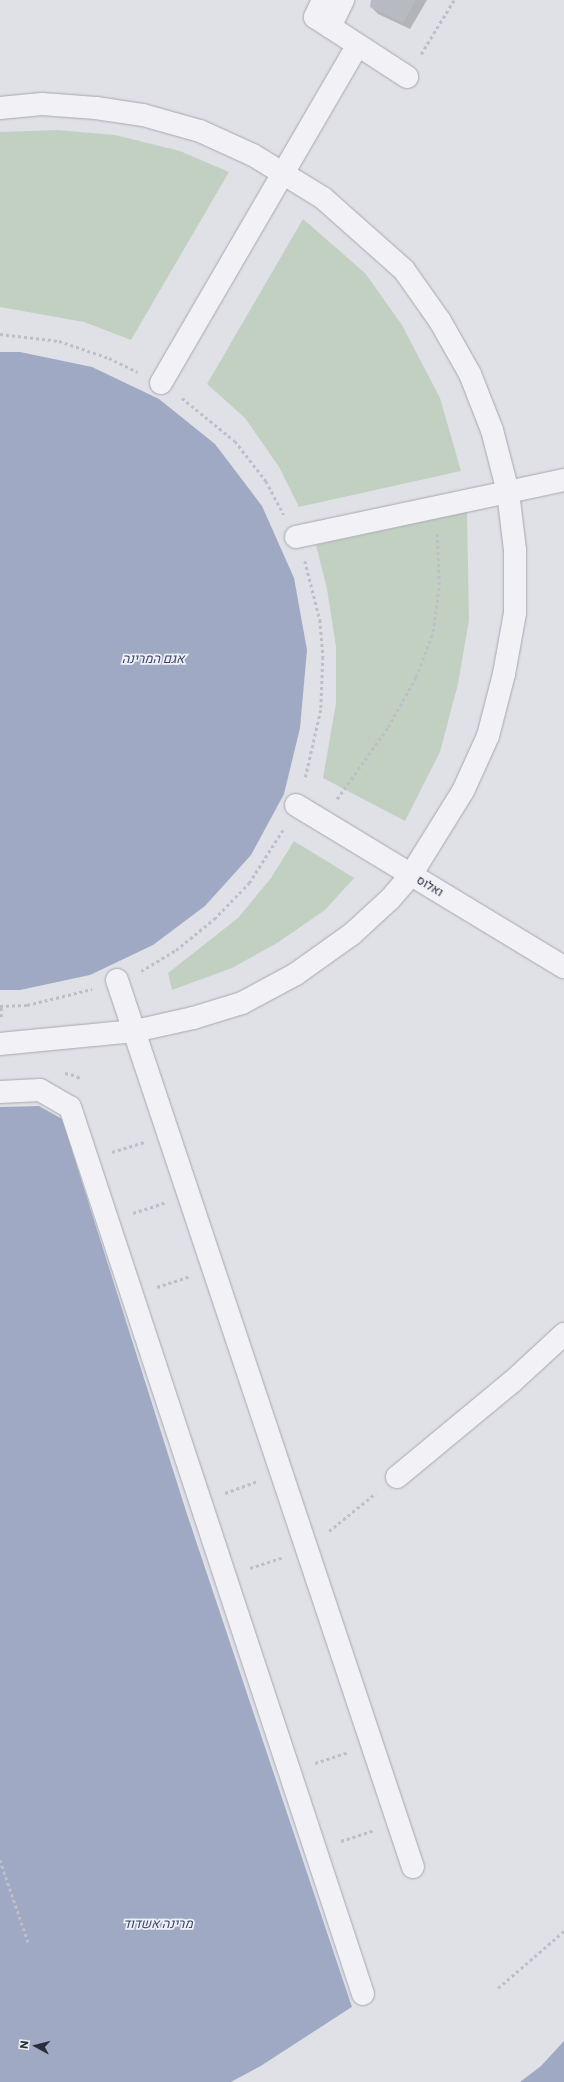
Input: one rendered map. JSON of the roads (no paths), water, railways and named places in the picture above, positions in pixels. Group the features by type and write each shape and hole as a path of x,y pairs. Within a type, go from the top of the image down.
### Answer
{"street":[{"path":"323,0 315,17 407,77"},
{"path":"330,27 343,0"},
{"path":"161,383 358,45"},
{"path":"0,108 42,104 143,115 200,131 253,155 323,198 366,233 404,270 440,321 470,374 492,430 508,492 514,550 515,613 504,674 488,736 463,791 411,875 389,900 352,934 296,974 242,1002 193,1018 135,1031 0,1044"},
{"path":"296,537 564,480"},
{"name":"ואלוס","path":"296,806 564,967"},
{"path":"118,980 413,1867"},
{"path":"0,1092 40,1090 70,1107 363,1994"},
{"path":"397,1477 512,1382 564,1334"}],"water":[{"name":"אגם המרינה","path":"0,352 20,352 92,367 159,399 215,444 262,506 294,578 307,650 300,728 284,794 251,855 205,906 153,945 90,975 20,990 0,990"},
{"name":"מרינה אשדוד","path":"39,1106 62,1119 186,1511 352,2007 261,2066 231,2082 0,2082 0,1107"},
{"path":"564,2041 564,2082 520,2082 541,2066"}]}
